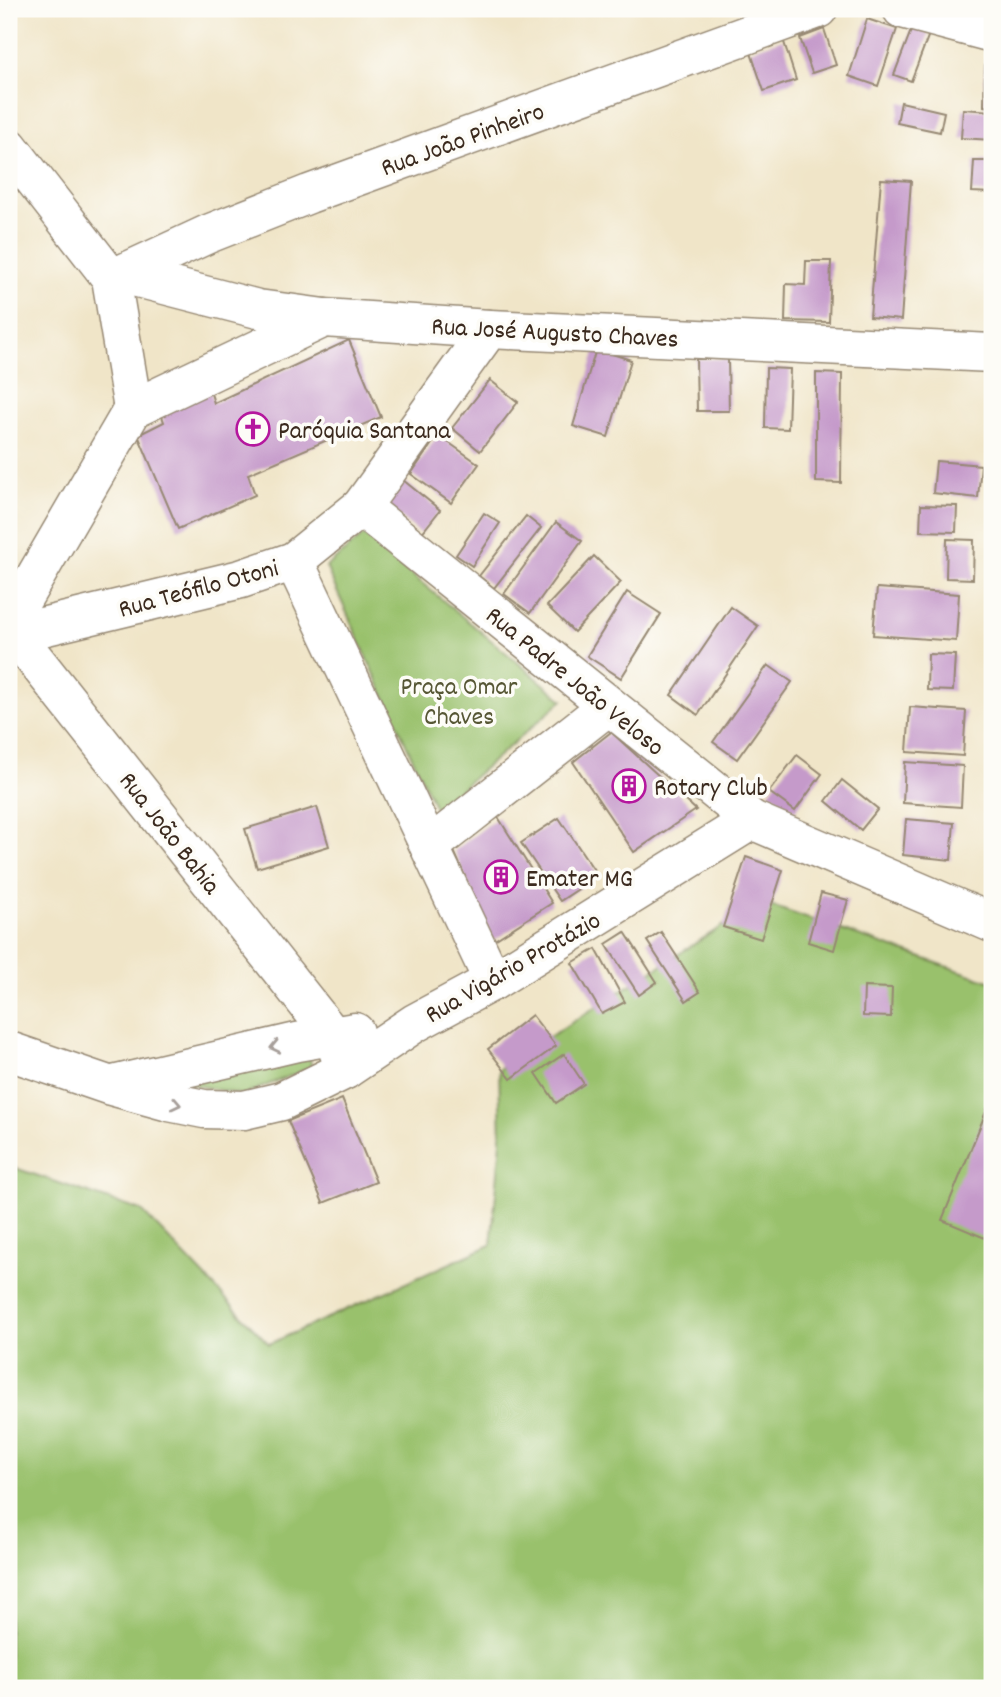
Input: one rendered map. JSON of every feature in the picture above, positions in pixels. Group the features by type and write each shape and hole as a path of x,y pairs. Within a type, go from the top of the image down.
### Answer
{"street":[{"name":"Rua João Pinheiro","path":"116,276 208,234 309,194 818,9"},
{"path":"902,9 992,33"},
{"path":"9,147 116,276 133,409"},
{"name":"Rua José Augusto Chaves","path":"116,276 258,309 324,318 489,329 992,353"},
{"path":"10,630 133,409 324,318"},
{"name":"Rua Teófilo Otoni","path":"10,630 241,579 294,561 361,507 489,329"},
{"name":"Rua Padre João Veloso","path":"361,507 752,820 992,916"},
{"path":"294,561 493,981"},
{"name":"Rua João Bahia","path":"10,630 339,1053"},
{"path":"430,846 608,706"},
{"name":"Rua Vigário Protázio","path":"111,1086 339,1053 415,1023 493,981 752,820"},
{"name":"Rua Vigário Protázio","path":"9,1051 111,1086 169,1102 204,1109 244,1110 282,1101 339,1053"}],"green space":[{"name":"Praça Omar Chaves","path":"364,535 563,700 436,810 326,567"},
{"path":"760,902 992,982 992,1688 9,1688 9,1166 142,1211 269,1344 491,1245 501,1141 499,1069"},
{"path":"307,1049 312,1067 243,1095 185,1083"}],"building":[{"path":"867,19 897,29 878,86 849,76"},
{"path":"912,28 929,34 911,81 894,75"},
{"path":"824,29 836,65 812,73 800,38"},
{"path":"783,39 796,80 764,91 750,50"},
{"path":"985,60 992,60 992,107 984,106"},
{"path":"901,102 944,112 940,132 897,123"},
{"path":"963,109 992,111 992,140 961,138"},
{"path":"974,161 992,161 992,193 972,192"},
{"path":"881,179 911,181 901,320 870,317"},
{"path":"806,261 831,261 829,322 785,321 786,284 805,285"},
{"name":"Paróquia Santana","path":"349,340 381,417 248,474 255,495 178,529 138,435 164,422 159,407 209,387 214,403"},
{"path":"596,349 631,360 608,437 573,426"},
{"path":"696,359 728,359 729,411 697,411"},
{"path":"766,368 790,369 788,429 765,428"},
{"path":"816,373 842,374 841,483 816,482"},
{"path":"490,380 518,402 480,451 452,428"},
{"path":"438,435 479,464 451,503 411,474"},
{"path":"936,461 981,465 978,498 933,493"},
{"path":"403,480 440,510 421,534 384,504"},
{"path":"921,505 957,506 956,532 920,531"},
{"path":"484,513 500,523 472,566 456,555"},
{"path":"526,516 541,528 494,588 479,576"},
{"path":"556,522 582,541 530,613 504,594"},
{"path":"947,539 974,540 973,579 946,578"},
{"path":"594,556 621,582 574,632 547,606"},
{"path":"877,588 959,594 956,641 873,635"},
{"path":"627,592 661,614 621,678 587,656"},
{"path":"731,607 758,626 698,715 671,695"},
{"path":"928,654 955,655 953,691 927,690"},
{"path":"768,665 792,682 737,759 713,742"},
{"path":"910,707 966,711 963,756 907,752"},
{"name":"Rotary Club","path":"611,732 696,810 634,852 573,762"},
{"path":"797,755 822,774 795,811 769,792"},
{"path":"905,762 963,766 961,807 903,803"},
{"path":"842,780 878,809 861,830 826,801"},
{"path":"317,807 329,846 257,868 245,829"},
{"name":"Emater MG","path":"498,817 552,903 493,941 454,851"},
{"path":"559,818 598,876 560,901 521,843"},
{"path":"906,819 954,823 951,860 903,855"},
{"path":"746,857 783,870 761,939 723,927"},
{"path":"821,893 848,900 834,950 808,942"},
{"path":"625,932 657,982 639,995 606,944"},
{"path":"661,932 700,992 686,1001 647,941"},
{"path":"596,949 625,1002 602,1014 572,963"},
{"path":"864,987 892,988 891,1017 863,1016"},
{"path":"532,1015 556,1046 511,1079 488,1049"},
{"path":"564,1054 584,1084 556,1103 536,1073"},
{"path":"992,1097 992,1241 942,1220"},
{"path":"342,1099 376,1182 323,1203 288,1121"}],"place":[{"name":"Paróquia Santana","path":"253,429"},
{"name":"Rotary Club","path":"629,786"},
{"name":"Emater MG","path":"501,877"}]}
